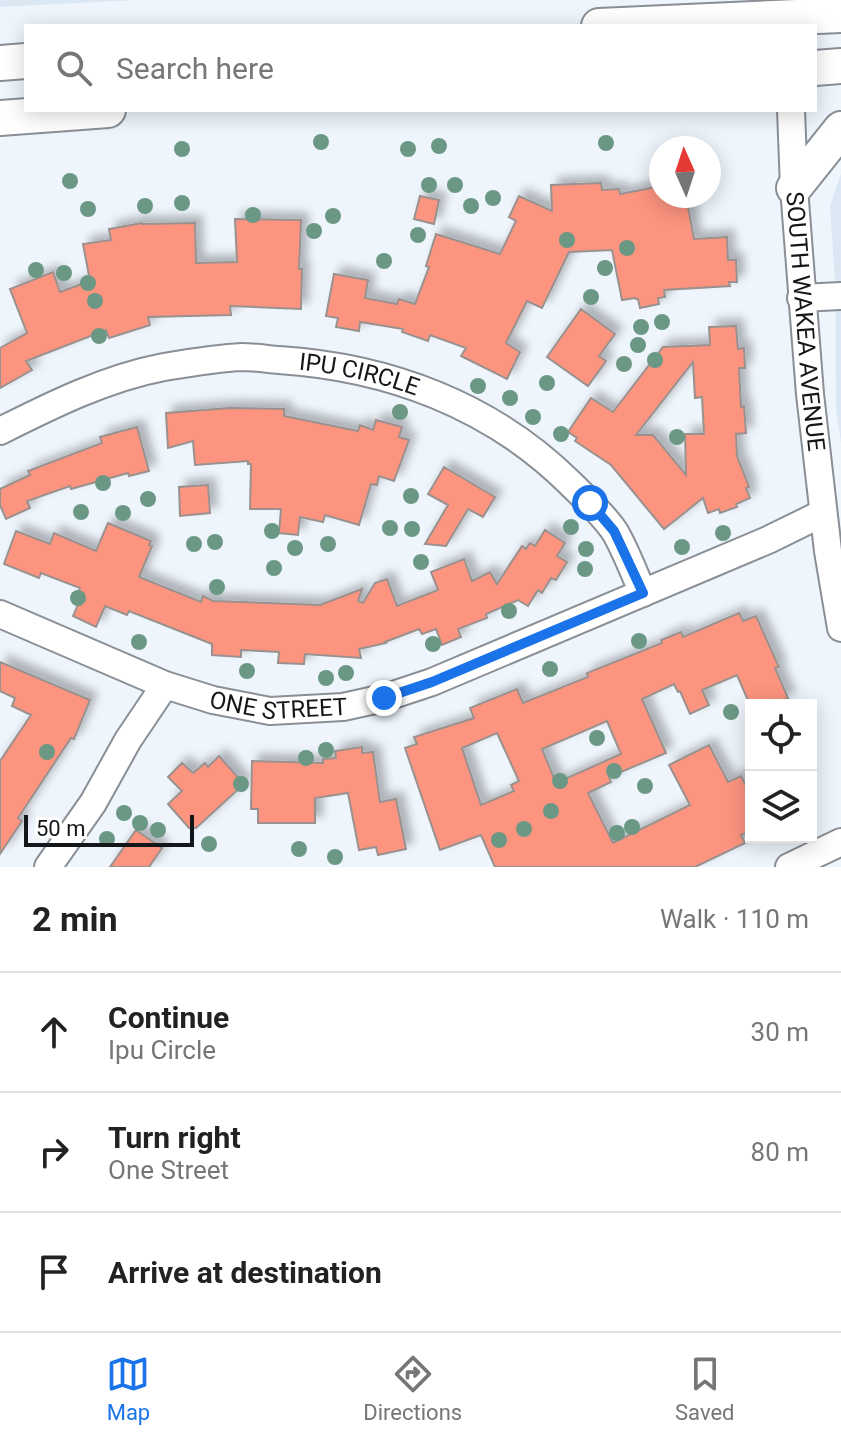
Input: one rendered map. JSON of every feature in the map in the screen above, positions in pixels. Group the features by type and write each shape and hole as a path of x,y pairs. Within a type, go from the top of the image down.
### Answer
{"main road":[{"path":"630,24 788,14 841,15"},
{"path":"0,63 24,61"},
{"path":"817,68 841,66"},
{"path":"0,118 81,112"},
{"path":"794,188 841,129"}],"street":[{"name":"SOUTH WAKEA AVENUE","path":"791,112 801,298 810,394 823,513 841,628"},
{"path":"801,298 841,296"},
{"name":"IPU CIRCLE","path":"0,431 100,384 164,367 242,357 310,362 399,380 486,420 548,461 614,531 643,593"},
{"name":"ONE STREET","path":"0,614 165,685 213,700 270,711 343,707 384,698 432,682 768,540 823,513"},
{"path":"48,867 93,803 128,740 165,685"},
{"path":"789,867 841,842"}],"shaded area":[{"path":"0,0 136,0 0,7"},
{"path":"841,174 841,443 836,409 835,283 830,206"}],"building":[{"path":"601,183 602,190 619,189 620,194 649,188 649,208 688,208 694,239 727,237 728,260 736,260 737,282 729,282 730,286 664,290 665,297 658,298 659,304 640,308 638,299 622,300 612,250 569,252 542,308 527,301 506,343 520,352 507,379 461,356 466,348 430,335 428,341 402,332 403,329 360,322 359,331 336,327 338,318 326,316 334,274 368,280 365,298 397,304 399,299 415,304 429,267 426,266 436,234 500,254 516,221 509,217 519,196 552,211 551,185"},
{"path":"420,196 439,200 434,224 414,219"},
{"path":"235,219 301,220 301,309 230,306 231,315 148,317 150,325 109,338 106,330 26,361 32,370 0,388 0,348 27,333 10,289 53,272 60,292 90,281 83,244 111,240 109,229 142,223 195,223 196,263 237,262"},
{"path":"581,309 615,334 599,356 606,361 588,386 547,357"},
{"path":"736,326 738,349 744,348 745,368 739,368 746,433 736,434 737,456 750,498 736,504 737,507 720,513 719,509 708,513 703,498 664,529 611,465 575,441 577,438 568,432 591,398 613,412 663,347 710,345 709,327","holes":["693,362 695,398 702,397 704,434 685,434 686,475 653,435 636,435"]},
{"path":"229,408 284,409 284,416 358,431 360,425 373,430 376,420 402,427 399,437 409,440 394,481 379,476 377,485 371,484 359,525 325,515 323,522 300,517 298,535 279,533 281,509 250,509 251,464 248,461 195,465 193,441 168,448 166,413"},
{"path":"137,427 149,471 129,476 128,473 71,489 70,486 27,501 30,508 6,519 0,505 0,489 30,475 28,471 102,443 100,437"},
{"path":"444,467 495,497 483,517 468,509 446,546 425,544 448,505 428,494"},
{"path":"208,485 210,513 180,516 179,487"},
{"path":"108,523 151,541 149,545 152,546 139,577 201,602 203,596 213,601 320,605 362,589 358,601 363,603 375,583 387,579 397,606 438,590 431,572 464,559 472,581 490,572 497,584 522,546 526,549 530,543 535,546 545,530 565,543 557,556 567,562 556,580 551,578 542,593 538,590 528,606 518,600 486,614 487,618 458,629 461,637 442,645 436,629 422,634 419,629 386,643 359,649 361,658 305,654 304,664 278,663 279,652 241,650 241,657 212,655 212,644 129,611 127,615 105,606 96,627 73,616 82,596 77,594 80,588 41,573 39,578 4,564 16,531 50,544 54,533 96,551"},
{"path":"739,613 743,621 756,616 779,667 775,668 788,698 747,699 737,675 702,690 709,705 690,714 674,684 642,699 666,753 609,777 611,782 588,793 613,843 690,805 669,765 709,745 728,782 741,776 745,784 745,833 741,835 745,843 695,867 495,867 481,835 440,850 405,748 417,744 414,737 474,718 470,708 517,689 523,703 588,677 587,673 662,643 661,640 681,632 683,637","holes":["607,721 621,754 556,783 542,749","497,733 519,781 511,785 514,791 481,805 462,748"]},
{"path":"0,662 90,700 74,739 71,738 18,818 22,821 0,854 0,761 31,715 12,706 15,698 0,691"},
{"path":"362,747 362,753 373,752 380,802 396,799 406,849 378,855 376,847 359,850 348,793 315,798 315,823 258,823 258,809 251,809 252,761 323,763 323,759 336,758 335,751"},
{"path":"219,756 244,784 196,828 189,828 168,804 182,791 168,777 182,763 193,773 205,763 208,767"},
{"path":"136,830 162,848 149,867 110,867"}],"route":[{"path":"384,698 432,682 643,593 614,531 590,503"}]}
